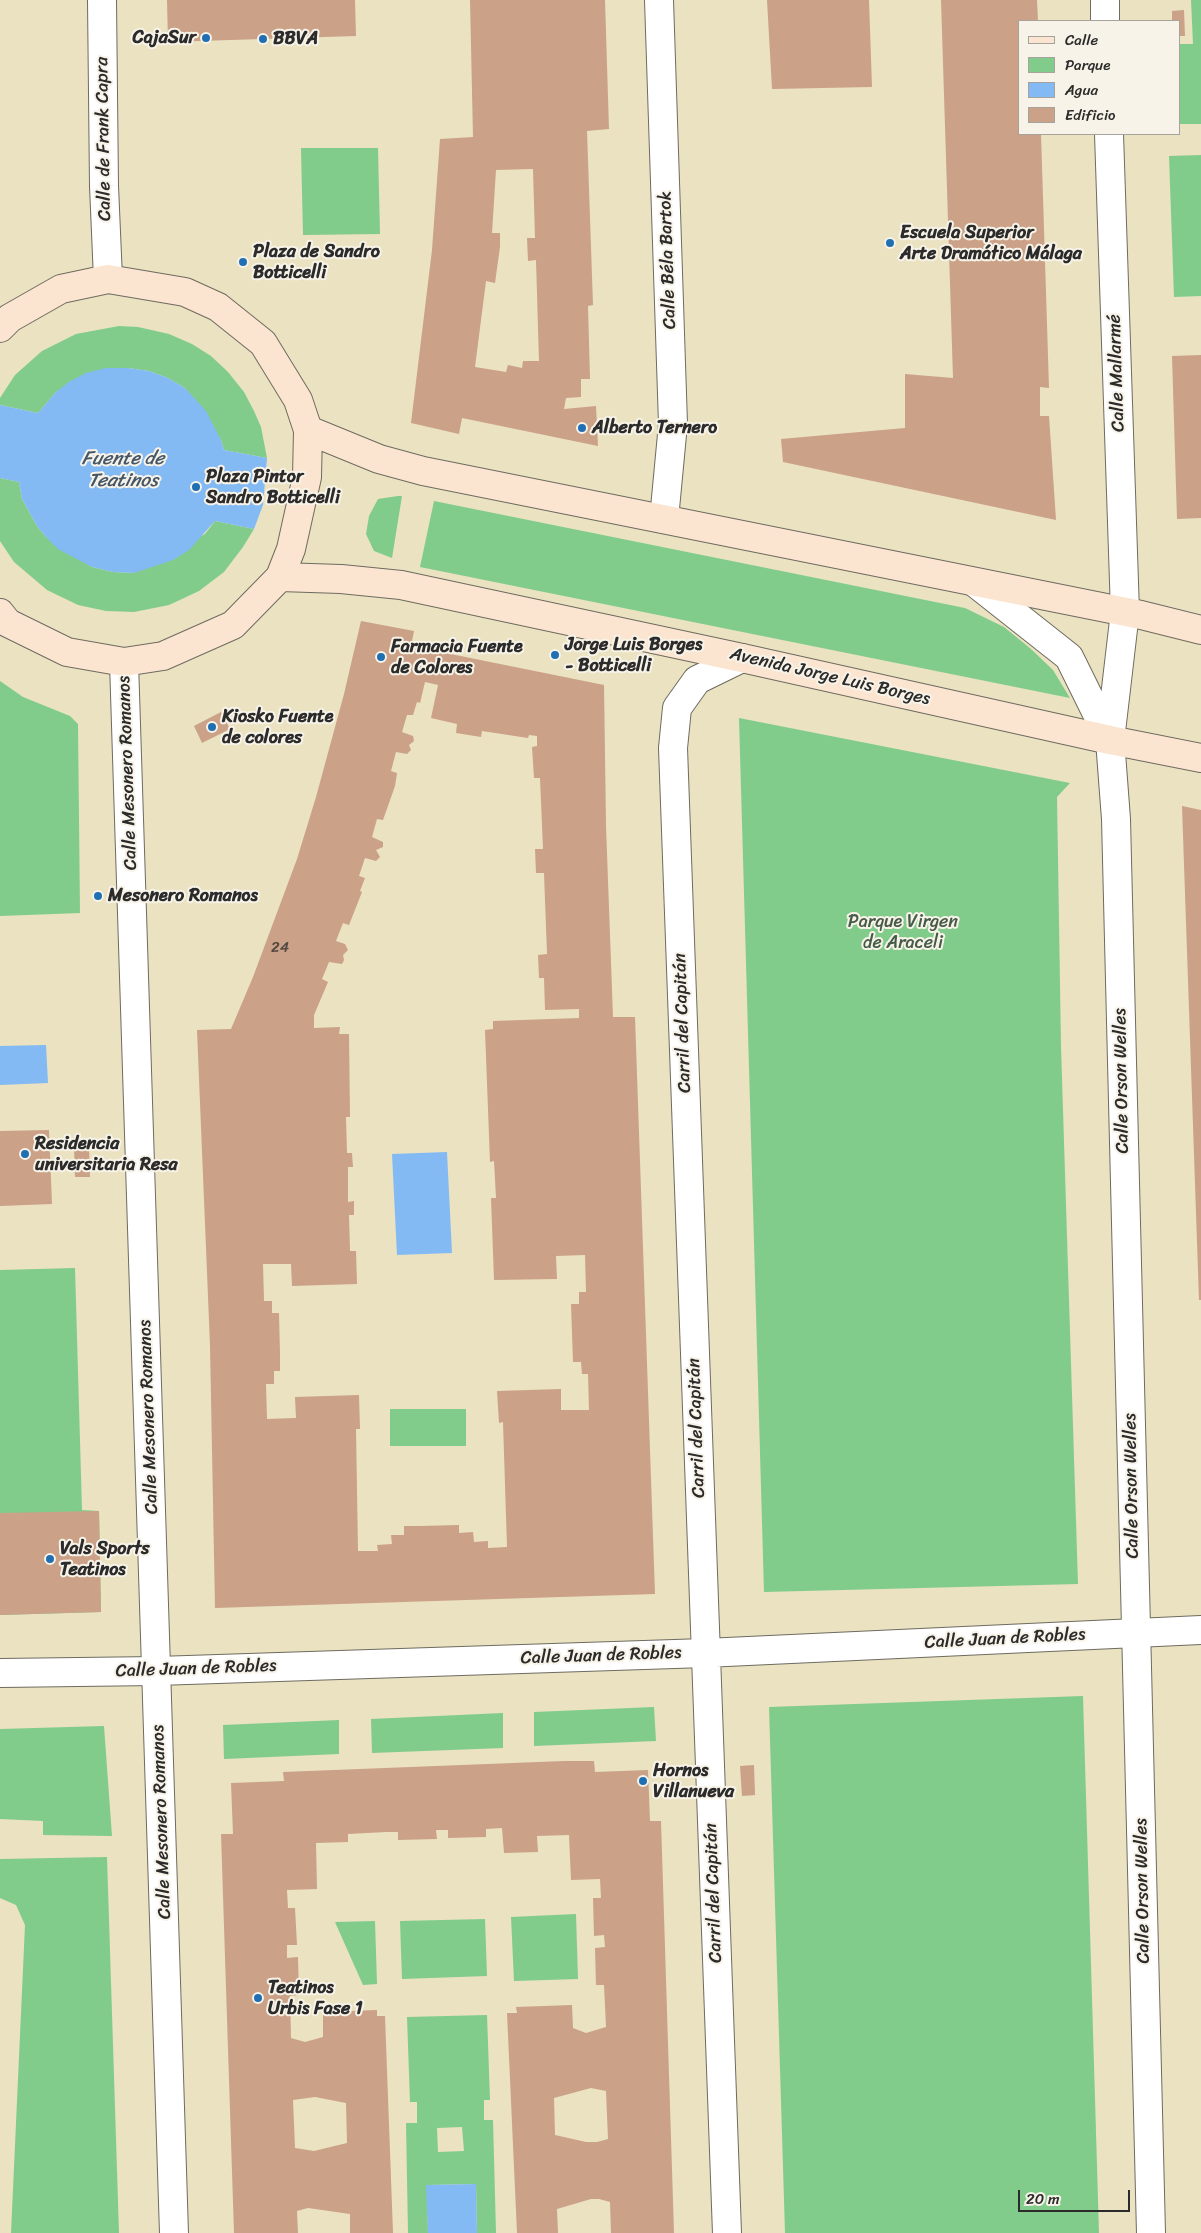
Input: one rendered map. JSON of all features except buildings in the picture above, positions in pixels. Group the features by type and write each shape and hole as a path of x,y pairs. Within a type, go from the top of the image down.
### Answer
{"main road":[{"path":"0,328 10,318 62,289 108,278 185,292 218,307 262,343 298,400 308,430 307,477 291,549 280,577 233,625 163,656 124,662 67,652 8,623 0,613"},
{"path":"308,430 379,458 423,471 1125,612 1201,630"},
{"name":"Avenida Jorge Luis Borges","path":"280,577 341,579 401,585 742,658 1110,740 1201,758"}],"street":[{"name":"Calle de Frank Capra","path":"102,0 104,186 108,278"},
{"name":"Calle Béla Bartok","path":"659,0 673,424 664,519"},
{"path":"1104,0 1105,20"},
{"name":"Calle Mallarmé","path":"1109,135 1125,612"},
{"name":"Calle Orson Welles","path":"974,582 1069,657 1110,740"},
{"name":"Calle Orson Welles","path":"1125,612 1110,740 1116,819 1152,2233"},
{"name":"Carril del Capitán","path":"727,2233 673,748 677,708 697,680 742,658"},
{"name":"Calle Mesonero Romanos","path":"124,662 174,2233"},
{"name":"Calle Juan de Robles","path":"0,1674 157,1671 705,1653 1201,1630"}],"green space":[{"path":"1191,0 1201,0 1201,124 1181,124 1181,44 1193,44"},
{"path":"301,148 378,148 380,234 303,235"},
{"path":"1201,155 1201,296 1174,297 1169,156"},
{"path":"119,326 138,327 169,334 192,344 211,356 228,372 244,392 261,427 267,458 224,450 221,440 185,388 168,378 149,371 128,368 106,368 56,392 38,413 0,405 0,398 15,375 42,351 76,334"},
{"path":"0,478 19,482 22,499 37,526 46,537 92,567 113,572 134,573 205,534 215,521 254,529 224,572 199,591 169,605 134,612 106,611 78,605 47,590 14,562 0,541"},
{"path":"402,496 392,558 374,551 366,534 369,516 378,499"},
{"path":"434,501 965,608 1004,627 1031,649 1053,670 1070,698 420,567"},
{"path":"0,681 23,697 70,716 78,724 80,913 0,916"},
{"name":"Parque Virgen de Araceli","path":"739,718 1070,783 1057,797 1061,1047 1078,1584 764,1592"},
{"path":"75,1268 82,1510 99,1511 101,1612 0,1615 0,1270"},
{"path":"390,1409 466,1409 466,1446 390,1446"},
{"path":"1083,1696 1099,2233 785,2233 769,1707"},
{"path":"654,1707 656,1741 534,1746 534,1712"},
{"path":"503,1713 503,1748 372,1753 371,1719"},
{"path":"339,1720 339,1754 224,1759 223,1725"},
{"path":"104,1726 112,1836 43,1835 43,1821 0,1819 0,1729"},
{"path":"107,1857 119,2233 11,2233 25,1925 16,1905 0,1898 0,1859"},
{"path":"576,1914 578,1979 514,1981 511,1917"},
{"path":"485,1919 487,1976 402,1979 400,1921"},
{"path":"375,1921 377,1984 363,1985 335,1922"},
{"path":"487,2015 490,2100 484,2100 484,2120 493,2120 496,2233 477,2233 476,2184 427,2185 428,2233 408,2233 406,2123 417,2123 417,2102 410,2102 407,2017","holes":["462,2127 464,2151 438,2152 437,2128"]}],"water":[{"name":"Fuente de Teatinos","path":"106,368 128,368 149,371 168,378 185,388 206,411 224,450 267,458 263,505 254,529 215,521 189,550 173,560 134,573 113,572 92,567 58,549 46,537 37,526 22,499 19,482 0,478 0,405 38,413 56,392 69,382 86,373"},
{"path":"46,1045 48,1083 0,1085 0,1046"},
{"path":"447,1152 452,1253 397,1255 392,1154"},
{"path":"476,2184 477,2233 428,2233 426,2185"}],"place":[{"name":"CajaSur","path":"206,38"},
{"name":"BBVA","path":"263,39"},
{"name":"Escuela Superior Arte Dramático Málaga","path":"890,243"},
{"name":"Plaza de Sandro Botticelli","path":"243,262"},
{"name":"Alberto Ternero","path":"582,428"},
{"name":"Plaza Pintor Sandro Botticelli","path":"196,487"},
{"name":"Jorge Luis Borges - Botticelli","path":"555,655"},
{"name":"Farmacia Fuente de Colores","path":"381,657"},
{"name":"Kiosko Fuente de colores","path":"212,727"},
{"name":"Mesonero Romanos","path":"98,896"},
{"name":"Residencia universitaria Resa","path":"25,1154"},
{"name":"Vals Sports Teatinos","path":"50,1559"},
{"name":"Hornos Villanueva","path":"643,1781"},
{"name":"Teatinos Urbis Fase 1","path":"258,1998"}]}
